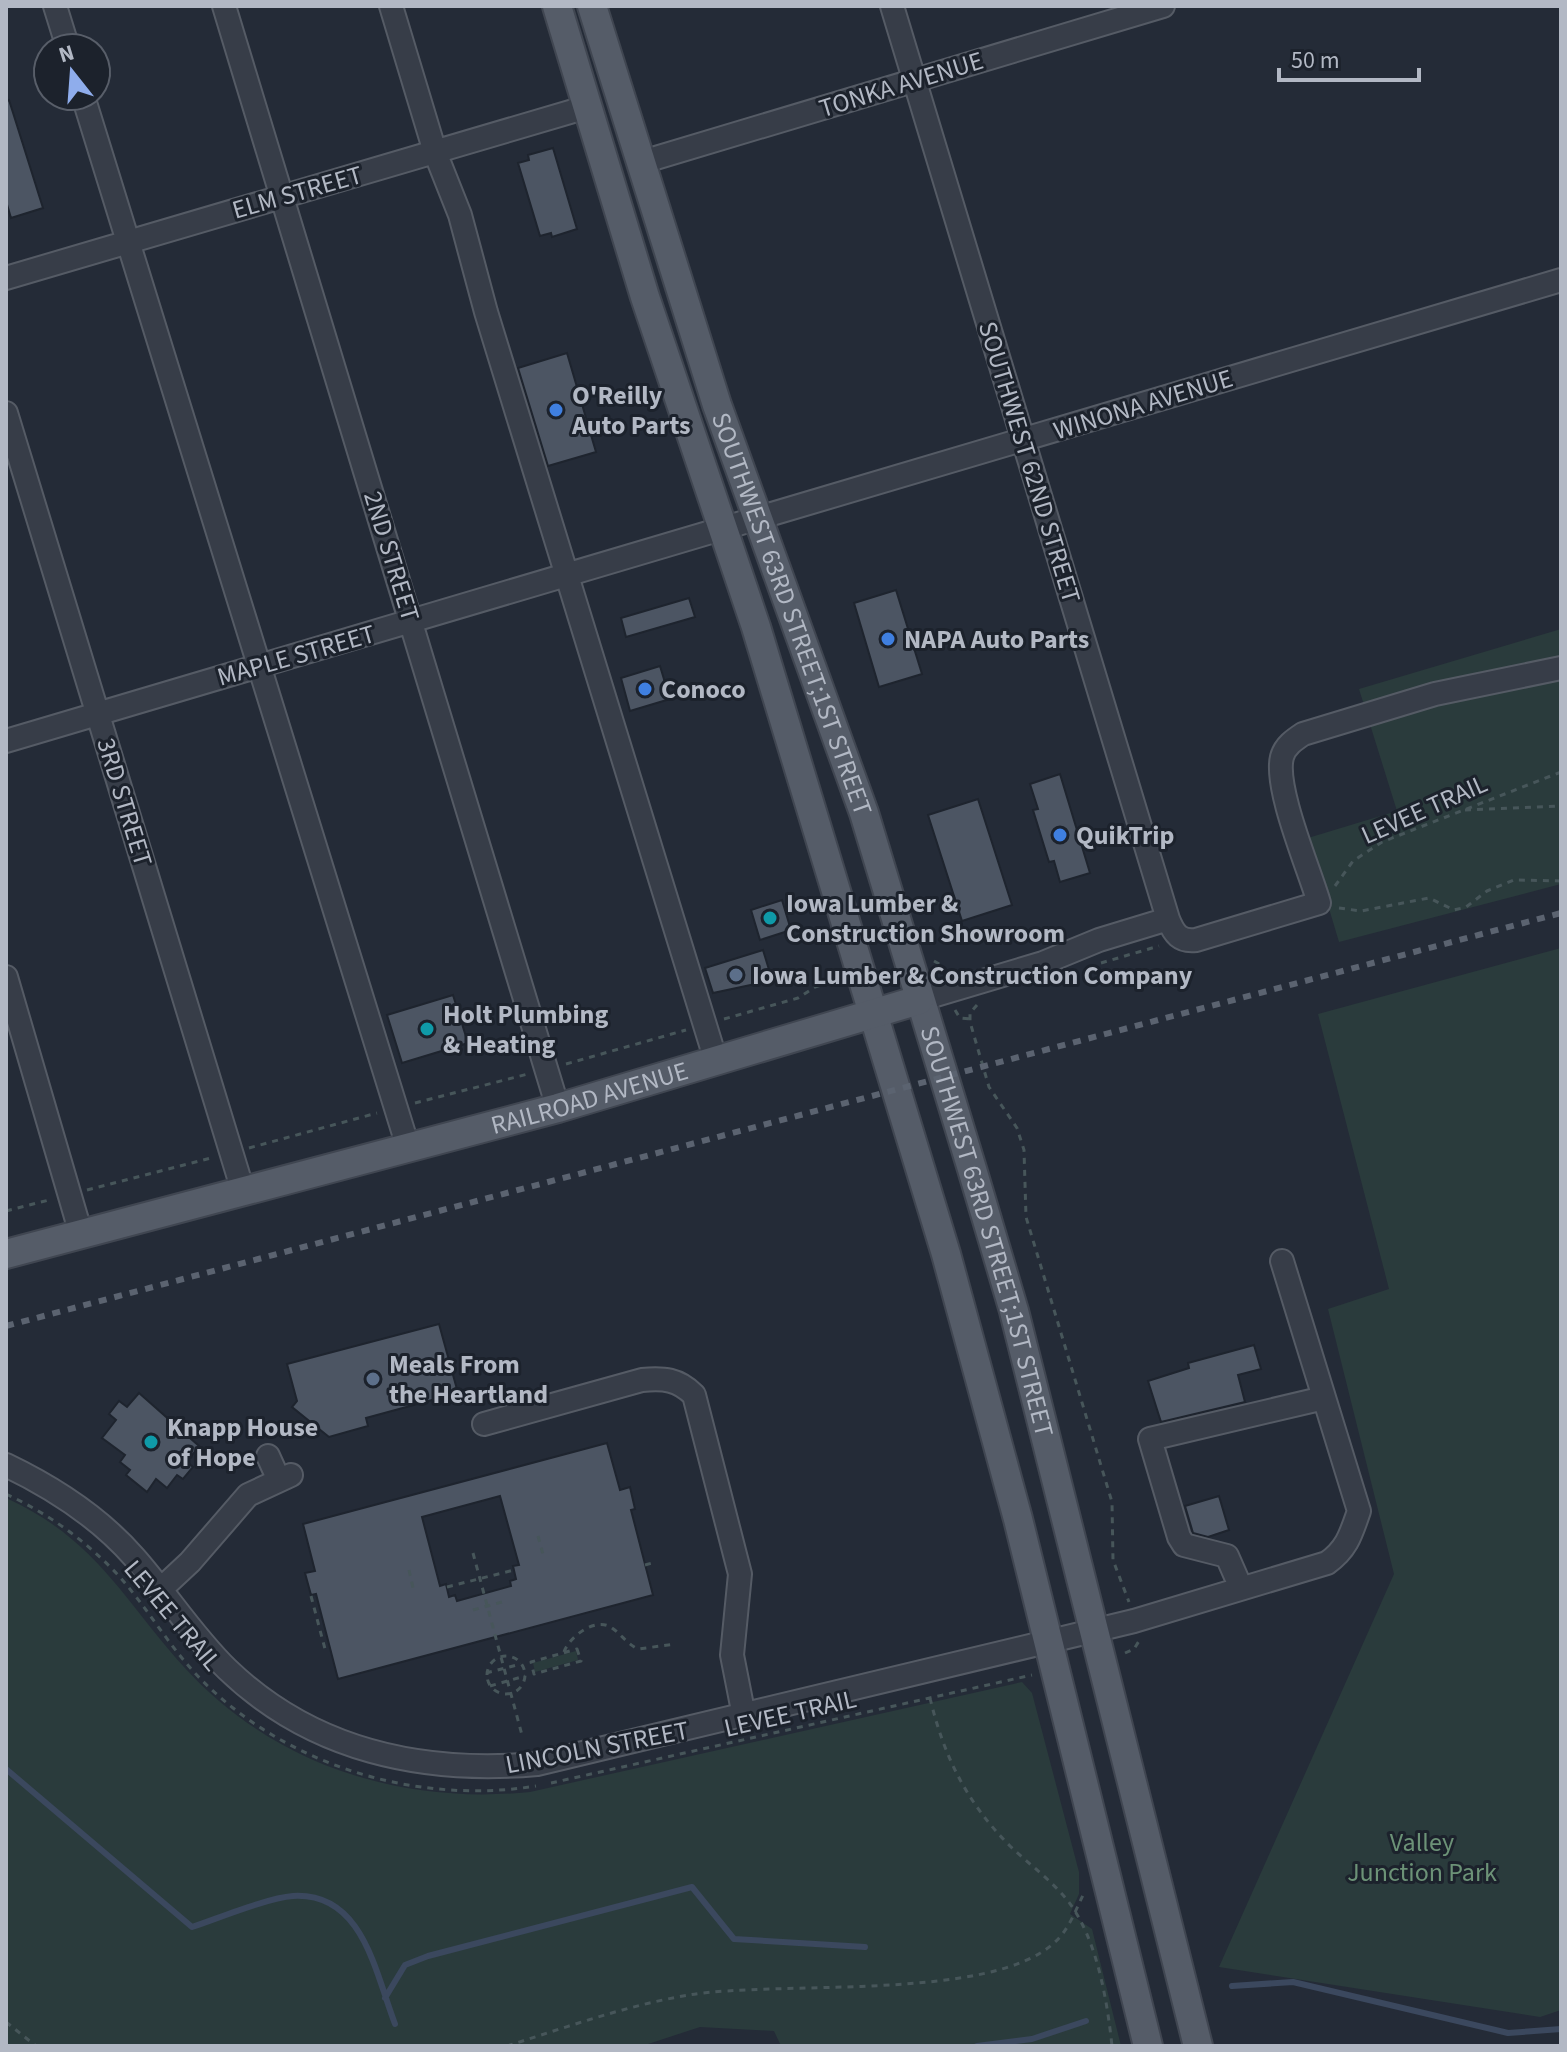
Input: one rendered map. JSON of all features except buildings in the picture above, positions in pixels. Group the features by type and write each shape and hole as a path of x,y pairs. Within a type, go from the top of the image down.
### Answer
{"main road":[{"name":"SOUTHWEST 63RD STREET;1ST STREET","path":"557,6 645,297 724,528 875,1013 983,1381 1148,2046"},
{"name":"SOUTHWEST 63RD STREET;1ST STREET","path":"592,6 685,309 864,813 1014,1311 1198,2046"},
{"name":"RAILROAD AVENUE","path":"6,1254 558,1108 919,1000"}],"street":[{"path":"55,6 63,32"},
{"name":"2ND STREET","path":"224,6 558,1108"},
{"path":"391,6 435,152 460,215 566,576 716,1061"},
{"name":"SOUTHWEST 62ND STREET","path":"892,6 1168,919 1182,940"},
{"name":"TONKA AVENUE","path":"639,163 1163,6"},
{"name":"ELM STREET","path":"6,278 587,107"},
{"path":"88,112 408,1147"},
{"name":"WINONA AVENUE","path":"724,528 1561,280"},
{"name":"3RD STREET","path":"6,413 243,1191"},
{"name":"MAPLE STREET","path":"6,741 724,528"},
{"path":"1182,940 1201,939 1313,906 1281,771 1282,757 1289,744 1318,728 1403,703 1561,668"},
{"name":"RAILROAD AVENUE","path":"919,1000 1043,963 1099,940 1168,919"},
{"path":"6,977 81,1234"},
{"name":"LINCOLN STREET","path":"6,1465 72,1501 116,1539 228,1670 253,1691 342,1743 439,1766 537,1764 1093,1630 1327,1563 1342,1553 1359,1511 1282,1261"},
{"path":"484,1424 642,1380 665,1378 683,1384 694,1395 740,1574 732,1655 744,1716"},
{"path":"1241,1588 1227,1556 1184,1545 1179,1537 1150,1439 1324,1398"},
{"path":"160,1590 190,1562 234,1508 284,1477 268,1456"}],"path":[{"name":"LEVEE TRAIL","path":"1313,906 1364,852 1461,810 1561,772"},
{"path":"1461,810 1561,806"},
{"path":"1313,906 1361,911 1429,898 1454,910 1466,907 1487,891 1514,880 1561,881"},
{"path":"1101,963 1182,940"},
{"path":"981,1002 974,1007 970,1019 989,1087 1017,1128 1024,1150 1026,1217 1112,1502 1115,1570 1130,1605"},
{"path":"954,1006 960,1018 970,1019"},
{"path":"6,1211 218,1158"},
{"name":"LEVEE TRAIL","path":"6,1494 37,1509 81,1540 119,1576 192,1670 246,1716 291,1745 327,1762 391,1782 451,1791 517,1789 685,1756 1017,1678"},
{"path":"538,1536 544,1558"},
{"path":"473,1553 522,1735"},
{"path":"645,1565 656,1562"},
{"path":"409,1570 414,1592"},
{"path":"447,1587 514,1570"},
{"path":"311,1596 325,1649 330,1648"},
{"path":"473,1610 502,1602"},
{"path":"564,1652 578,1633 602,1625 612,1628 638,1649 676,1644"},
{"path":"1121,1654 1134,1649 1139,1636"},
{"path":"577,1649 581,1661 534,1674 532,1667 531,1662 577,1649"},
{"path":"501,1656 513,1657 524,1670 522,1685 510,1693 499,1693 490,1686 486,1673 490,1663 501,1656"},
{"path":"486,1673 521,1664"},
{"path":"524,1670 532,1667"},
{"path":"490,1686 525,1676"},
{"path":"930,1698 948,1760 972,1802 990,1825 1067,1900 1080,1921 1089,1939 1112,2046"},
{"path":"507,2046 689,1995 927,1982 974,1976 1008,1965 1053,1944 1068,1926 1087,1887"},
{"path":"6,2022 36,2046"}],"green space":[{"path":"1561,629 1561,884 1339,942 1308,838 1397,811 1359,689"},
{"name":"Valley Junction Park","path":"1561,948 1561,2010 1540,2017 1219,1967 1394,1574 1328,1309 1389,1289 1318,1014"},
{"path":"6,1498 37,1514 86,1551 184,1667 219,1701 257,1730 298,1753 342,1771 387,1784 434,1792 530,1792 1022,1682 1032,1693 1079,1872 1079,1894 1070,1914 1092,1929 1121,2046 781,2046 774,2031 700,2027 642,2046 6,2046"},
{"path":"576,1651 578,1660 535,1672 533,1663"}],"waterway":[{"path":"6,1769 192,1927 257,1904 293,1896 317,1898 336,1907 351,1921 363,1939 395,2024"},
{"path":"385,1998 405,1965 428,1956 692,1887 734,1939 865,1947"},
{"path":"1232,1986 1293,1982 1508,2033 1561,2029"},
{"path":"977,2046 1032,2039 1086,2021"}],"railway":[{"path":"6,1326 1561,913"}],"place":[{"name":"O'Reilly Auto Parts","path":"556,410"},
{"name":"NAPA Auto Parts","path":"888,639"},
{"name":"Conoco","path":"645,689"},
{"name":"QuikTrip","path":"1060,835"},
{"name":"Iowa Lumber & Construction Showroom","path":"770,918"},
{"name":"Iowa Lumber & Construction Company","path":"736,975"},
{"name":"Holt Plumbing & Heating","path":"427,1029"},
{"name":"Meals From the Heartland","path":"373,1379"},
{"name":"Knapp House of Hope","path":"151,1442"}]}
